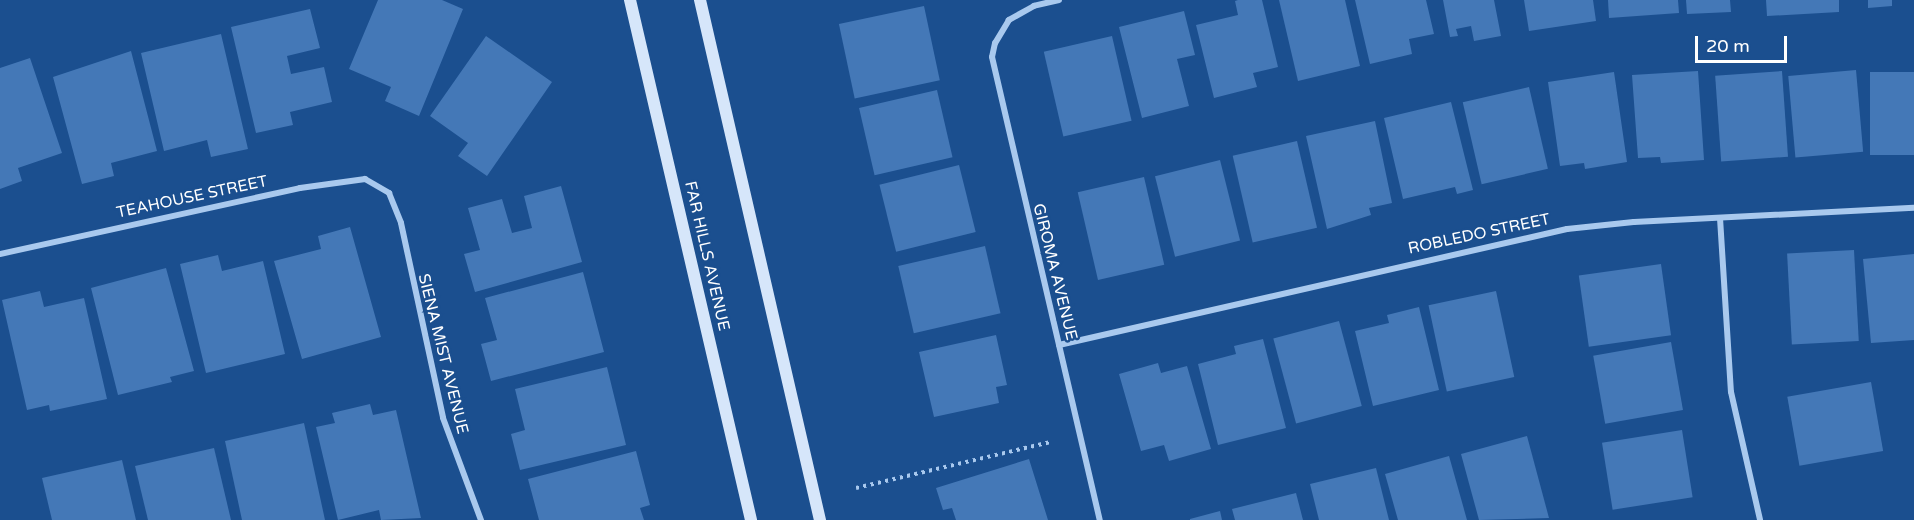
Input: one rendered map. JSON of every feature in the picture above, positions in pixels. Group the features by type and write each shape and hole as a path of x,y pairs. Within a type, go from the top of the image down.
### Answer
{"main road":[{"name":"FAR HILLS AVENUE","path":"630,0 751,520"},
{"path":"700,0 820,520"}],"street":[{"name":"GIROMA AVENUE","path":"1059,0 1021,11 1000,31 992,57 994,74 1100,520"},
{"name":"TEAHOUSE STREET","path":"0,254 334,181 365,179 388,193"},
{"name":"SIENA MIST AVENUE","path":"388,193 401,223 443,418 480,520"},
{"name":"ROBLEDO STREET","path":"1059,345 1540,234 1612,223 1914,208"},
{"path":"1720,218 1731,392 1760,520"}],"path":[{"path":"856,488 1050,442"}],"building":[{"path":"378,0 442,0 463,9 419,116 385,101 391,87 349,69"},
{"path":"1262,0 1278,67 1253,73 1257,87 1214,98 1196,25 1238,15 1235,1"},
{"path":"1279,0 1345,0 1360,66 1298,81"},
{"path":"1355,0 1426,0 1434,34 1409,39 1412,54 1370,64"},
{"path":"1443,0 1494,0 1501,36 1474,41 1471,26 1456,29 1458,36 1450,37"},
{"path":"1524,0 1593,0 1596,21 1529,31"},
{"path":"1608,0 1678,0 1679,13 1609,18"},
{"path":"1686,0 1730,0 1731,12 1687,14"},
{"path":"1766,0 1839,0 1839,12 1767,16"},
{"path":"1868,0 1892,0 1892,6 1868,8"},
{"path":"924,6 940,80 855,98 839,24"},
{"path":"310,9 320,48 287,56 291,74 324,67 332,102 290,112 293,125 256,133 231,27"},
{"path":"1184,11 1195,55 1177,59 1189,106 1142,118 1119,27"},
{"path":"221,34 248,149 211,157 207,140 164,151 141,53"},
{"path":"486,36 552,82 487,176 458,156 468,143 430,116"},
{"path":"1112,36 1132,121 1063,137 1044,52"},
{"path":"131,51 157,151 111,163 114,176 82,184 53,77"},
{"path":"30,58 62,153 18,168 22,181 0,189 0,68"},
{"path":"1856,70 1863,152 1795,158 1788,76"},
{"path":"1698,71 1704,160 1661,163 1660,157 1638,158 1632,75"},
{"path":"1782,71 1788,157 1721,161 1715,76"},
{"path":"1614,72 1627,162 1585,169 1584,163 1560,166 1548,82"},
{"path":"1870,72 1914,72 1914,155 1870,155"},
{"path":"1529,87 1548,169 1482,184 1463,102"},
{"path":"937,90 953,157 875,175 859,108"},
{"path":"1451,102 1473,190 1457,194 1455,187 1403,199 1384,118"},
{"path":"1375,121 1392,203 1369,208 1371,215 1327,229 1306,136"},
{"path":"1297,141 1317,228 1253,243 1233,156"},
{"path":"1220,160 1240,241 1175,257 1155,176"},
{"path":"959,165 976,232 896,252 879,185"},
{"path":"1144,177 1164,265 1098,280 1078,192"},
{"path":"561,186 582,262 475,292 464,254 480,250 468,208 502,199 512,233 532,228 524,196"},
{"path":"350,227 381,337 302,359 274,261 321,249 318,236"},
{"path":"985,246 1001,313 914,333 898,266"},
{"path":"1854,250 1859,341 1792,344 1787,254"},
{"path":"1914,254 1914,340 1871,343 1863,259"},
{"path":"218,255 222,271 263,261 285,354 206,373 180,264"},
{"path":"1661,264 1671,335 1589,347 1579,276"},
{"path":"166,268 194,371 170,377 172,382 118,395 91,288"},
{"path":"583,272 604,352 491,381 481,344 497,340 485,298"},
{"path":"40,291 44,307 84,298 107,399 50,411 49,405 27,410 2,300"},
{"path":"1496,291 1514,377 1447,391 1429,305"},
{"path":"1419,307 1439,390 1373,406 1355,331 1389,323 1387,315"},
{"path":"1339,321 1362,406 1296,424 1273,339"},
{"path":"996,335 1007,385 996,387 999,403 934,417 919,352"},
{"path":"1263,339 1286,428 1218,445 1198,364 1236,354 1234,346"},
{"path":"1671,342 1683,410 1605,424 1593,356"},
{"path":"1158,363 1161,373 1187,366 1211,449 1169,461 1164,445 1141,451 1119,374"},
{"path":"607,367 626,445 520,470 511,434 525,430 515,389"},
{"path":"1871,382 1883,451 1799,466 1787,397"},
{"path":"370,404 373,415 396,410 421,518 381,520 379,510 338,520 316,427 335,423 332,413"},
{"path":"304,423 325,520 242,520 225,441"},
{"path":"1682,430 1693,497 1613,510 1602,443"},
{"path":"1527,436 1549,518 1479,520 1461,454"},
{"path":"214,448 231,520 148,520 135,466"},
{"path":"636,451 650,505 640,508 644,520 539,520 528,479"},
{"path":"1449,456 1467,520 1398,520 1385,474"},
{"path":"1029,459 1048,520 956,520 952,508 943,510 936,488"},
{"path":"122,460 136,520 52,520 42,478"},
{"path":"1376,468 1389,520 1319,520 1310,484"},
{"path":"1296,493 1303,520 1235,520 1232,509"},
{"path":"1220,511 1222,520 1190,520 1190,519"}]}
